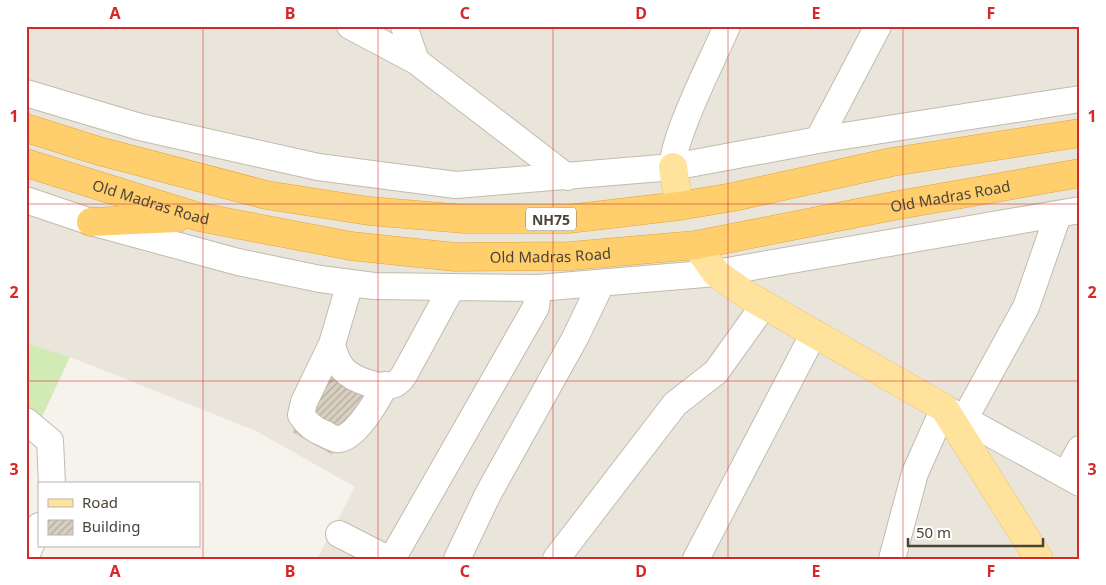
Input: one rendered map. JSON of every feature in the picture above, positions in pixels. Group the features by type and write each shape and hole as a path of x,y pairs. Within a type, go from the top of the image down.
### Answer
{"highway":[{"name":"NH75","path":"26,128 100,151 266,194 369,212 465,219 568,219 679,206 733,198 892,162 1080,133"},
{"name":"Old Madras Road","path":"26,163 199,217 351,246 455,258 570,256 696,245 893,206 1080,173"},
{"path":"91,222 199,217"}],"main road":[{"path":"673,167 679,206"},
{"path":"696,245 716,274 764,305 955,413 1039,559"}],"street":[{"path":"350,26 416,60 568,178"},
{"path":"404,26 416,60"},
{"path":"673,167 672,158 690,110 727,26"},
{"path":"818,140 878,26"},
{"path":"26,93 140,127 318,167 456,185 568,178 673,167 818,140 1080,99"},
{"path":"26,200 91,222 238,262 350,283 374,286 538,288 716,274 1069,212"},
{"path":"892,559 916,473 1026,307 1069,212"},
{"path":"350,283 332,344 304,402 301,415 307,424 336,439 344,438 373,408 385,386"},
{"path":"458,559 488,494 575,338 601,284"},
{"path":"332,344 335,358 344,370 361,380 385,386 396,383 404,376 452,287"},
{"path":"339,534 390,559 536,307 538,288"},
{"path":"556,559 676,404 716,372 764,305"},
{"path":"696,559 814,333"},
{"path":"955,413 1073,479 1080,449"},
{"path":"26,421 50,441 52,482"},
{"path":"26,556 38,528"}],"shaded area":[{"path":"26,26 1080,26 1080,559 317,559 355,487 256,431 70,357 26,343"}],"green space":[{"path":"26,343 70,357 26,451"}],"building":[{"path":"331,366 370,388 332,454 293,432"}]}
